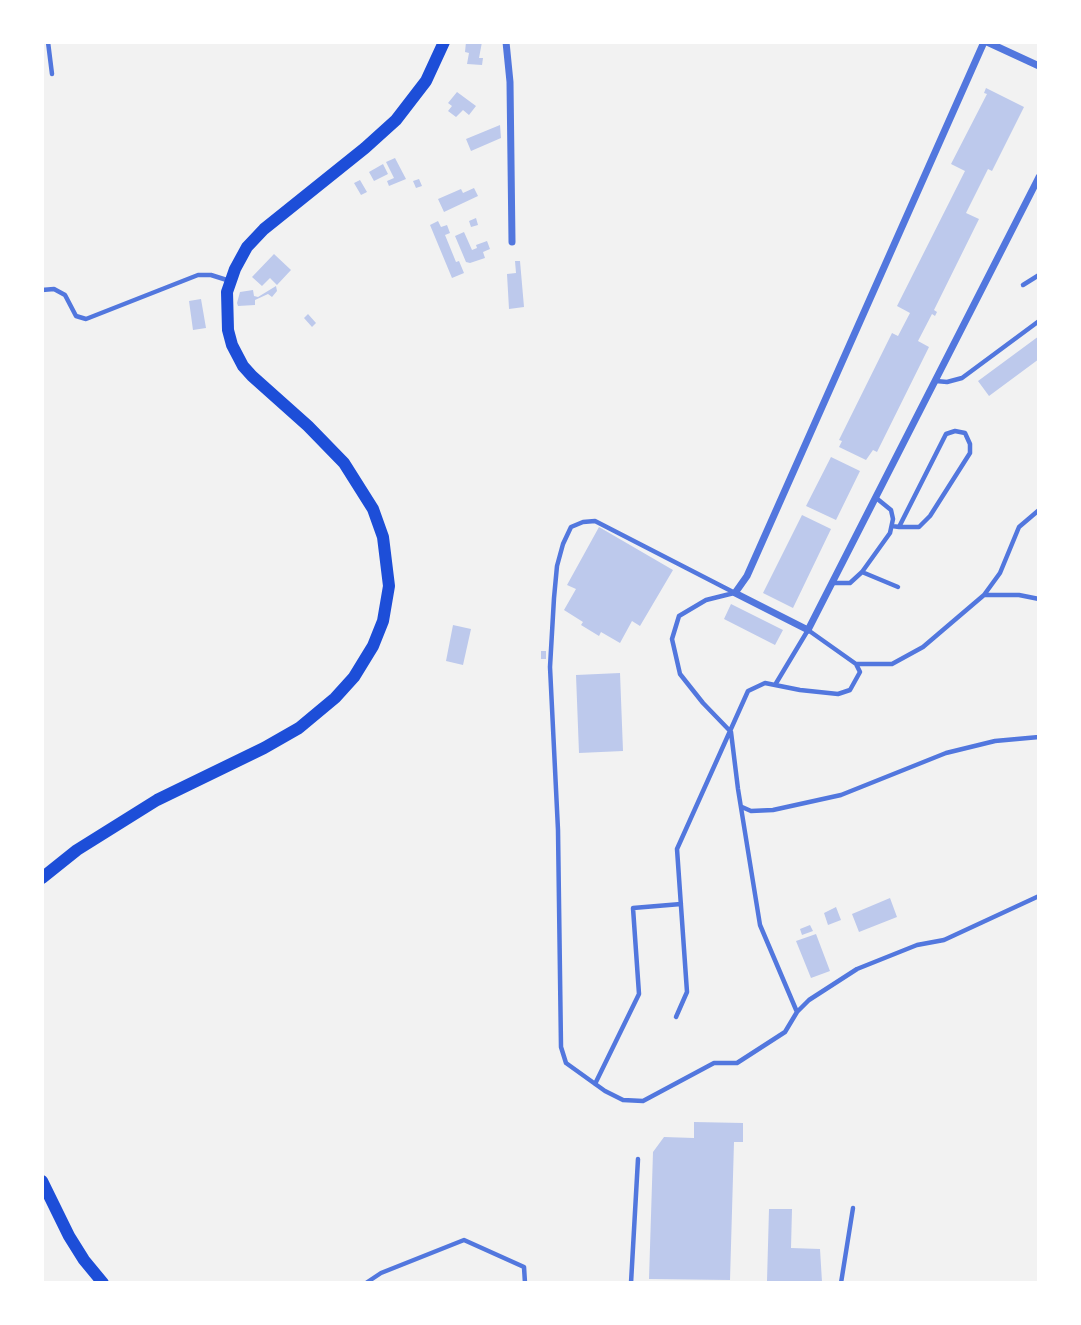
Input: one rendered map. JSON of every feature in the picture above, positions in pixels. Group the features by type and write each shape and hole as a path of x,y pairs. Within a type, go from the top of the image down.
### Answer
{"main road":[{"path":"42,878 89,842 157,800 299,728 335,698 354,677 373,646 386,609 389,586 383,537 366,496 328,445 243,366 232,345 226,304 230,281 247,247 264,229 396,120 426,81 444,42"},
{"path":"42,1181 69,1236 103,1283"}],"street":[{"path":"506,42 510,82 512,242"},
{"path":"1039,66 986,42 747,576 735,593 808,629 1037,186 1039,177"}],"lane":[{"path":"48,42 52,74"},
{"path":"42,290 54,289 65,295 76,316 86,319 198,275 211,275 230,281"},
{"path":"1023,285 1039,275"},
{"path":"935,381 947,382 962,378 1039,321"},
{"path":"892,526 899,527 919,527 930,516 970,453 971,444 965,433 955,431 946,434 899,527"},
{"path":"831,583 850,583 862,572 890,533 893,519 891,510 876,497"},
{"path":"856,664 892,664 923,647 984,595 1000,573 1019,527 1039,510"},
{"path":"735,593 595,521 571,527 562,544 557,566 550,667 558,830 561,1046 566,1063 623,1100 643,1101 714,1063 737,1063 785,1032 797,1012 809,1000 857,969 917,945 944,940 1039,896"},
{"path":"862,572 898,587"},
{"path":"735,593 706,600 679,616 672,639 680,674 731,732 760,925 797,1012"},
{"path":"984,595 1019,595 1039,599"},
{"path":"676,1017 687,992 677,849 748,691 765,683 775,685 838,694 850,690 858,680 860,672 856,664 808,629 775,685"},
{"path":"741,807 751,811 773,810 841,795 946,754 995,741 1039,737"},
{"path":"595,1084 639,994 633,908 681,904"},
{"path":"631,1283 638,1159"},
{"path":"841,1283 853,1209"},
{"path":"366,1283 381,1273 464,1240 524,1267 525,1283"},
{"path":"381,1273 381,1283"}],"building":[{"path":"466,42 482,42 479,58 483,58 482,65 467,64 469,53 465,52"},
{"path":"986,88 1024,107 992,171 988,169 966,213 979,219 934,310 937,312 935,316 932,314 918,341 929,347 877,452 873,450 866,460 839,447 842,441 839,440 892,333 898,336 910,313 897,306 965,171 951,164 987,94 984,93"},
{"path":"457,92 476,106 469,115 463,110 456,117 448,111 452,106 448,103"},
{"path":"500,125 501,138 471,151 466,139"},
{"path":"395,158 406,179 389,186 387,181 394,178 386,162"},
{"path":"383,164 388,174 374,181 369,172"},
{"path":"419,179 422,186 416,188 413,181"},
{"path":"360,180 367,192 361,195 354,183"},
{"path":"474,188 478,196 444,212 438,199 461,189 463,193"},
{"path":"476,218 478,225 471,227 469,221"},
{"path":"438,221 441,227 447,225 450,233 445,235 456,262 459,261 464,273 452,278 430,225"},
{"path":"464,232 472,250 477,248 476,245 487,241 490,249 483,252 485,258 466,262 455,236"},
{"path":"274,254 291,270 277,285 270,278 262,286 252,277"},
{"path":"515,261 520,261 524,307 509,309 507,274 516,273"},
{"path":"276,286 277,291 272,297 268,294 255,300 255,305 238,306 240,292 253,290 254,296 258,297"},
{"path":"201,299 206,328 193,330 189,301"},
{"path":"308,314 316,323 312,327 304,318"},
{"path":"1039,336 1039,359 989,396 978,381"},
{"path":"831,457 860,471 836,520 806,506"},
{"path":"802,515 831,529 793,608 763,593"},
{"path":"599,527 673,570 640,626 632,621 620,643 601,632 599,636 564,610 576,589 567,585"},
{"path":"731,604 783,630 775,645 724,619"},
{"path":"453,625 471,629 463,665 446,661"},
{"path":"541,651 546,651 546,659 541,659"},
{"path":"620,673 623,751 579,753 576,675"},
{"path":"890,898 897,917 859,932 852,914"},
{"path":"836,907 841,920 828,925 824,913"},
{"path":"810,925 813,931 802,935 800,929"},
{"path":"816,934 830,971 811,978 796,941"},
{"path":"694,1122 743,1123 743,1142 734,1142 730,1280 649,1279 653,1152 664,1137 694,1138"},
{"path":"769,1209 792,1209 791,1248 820,1249 822,1282 767,1281"}]}
